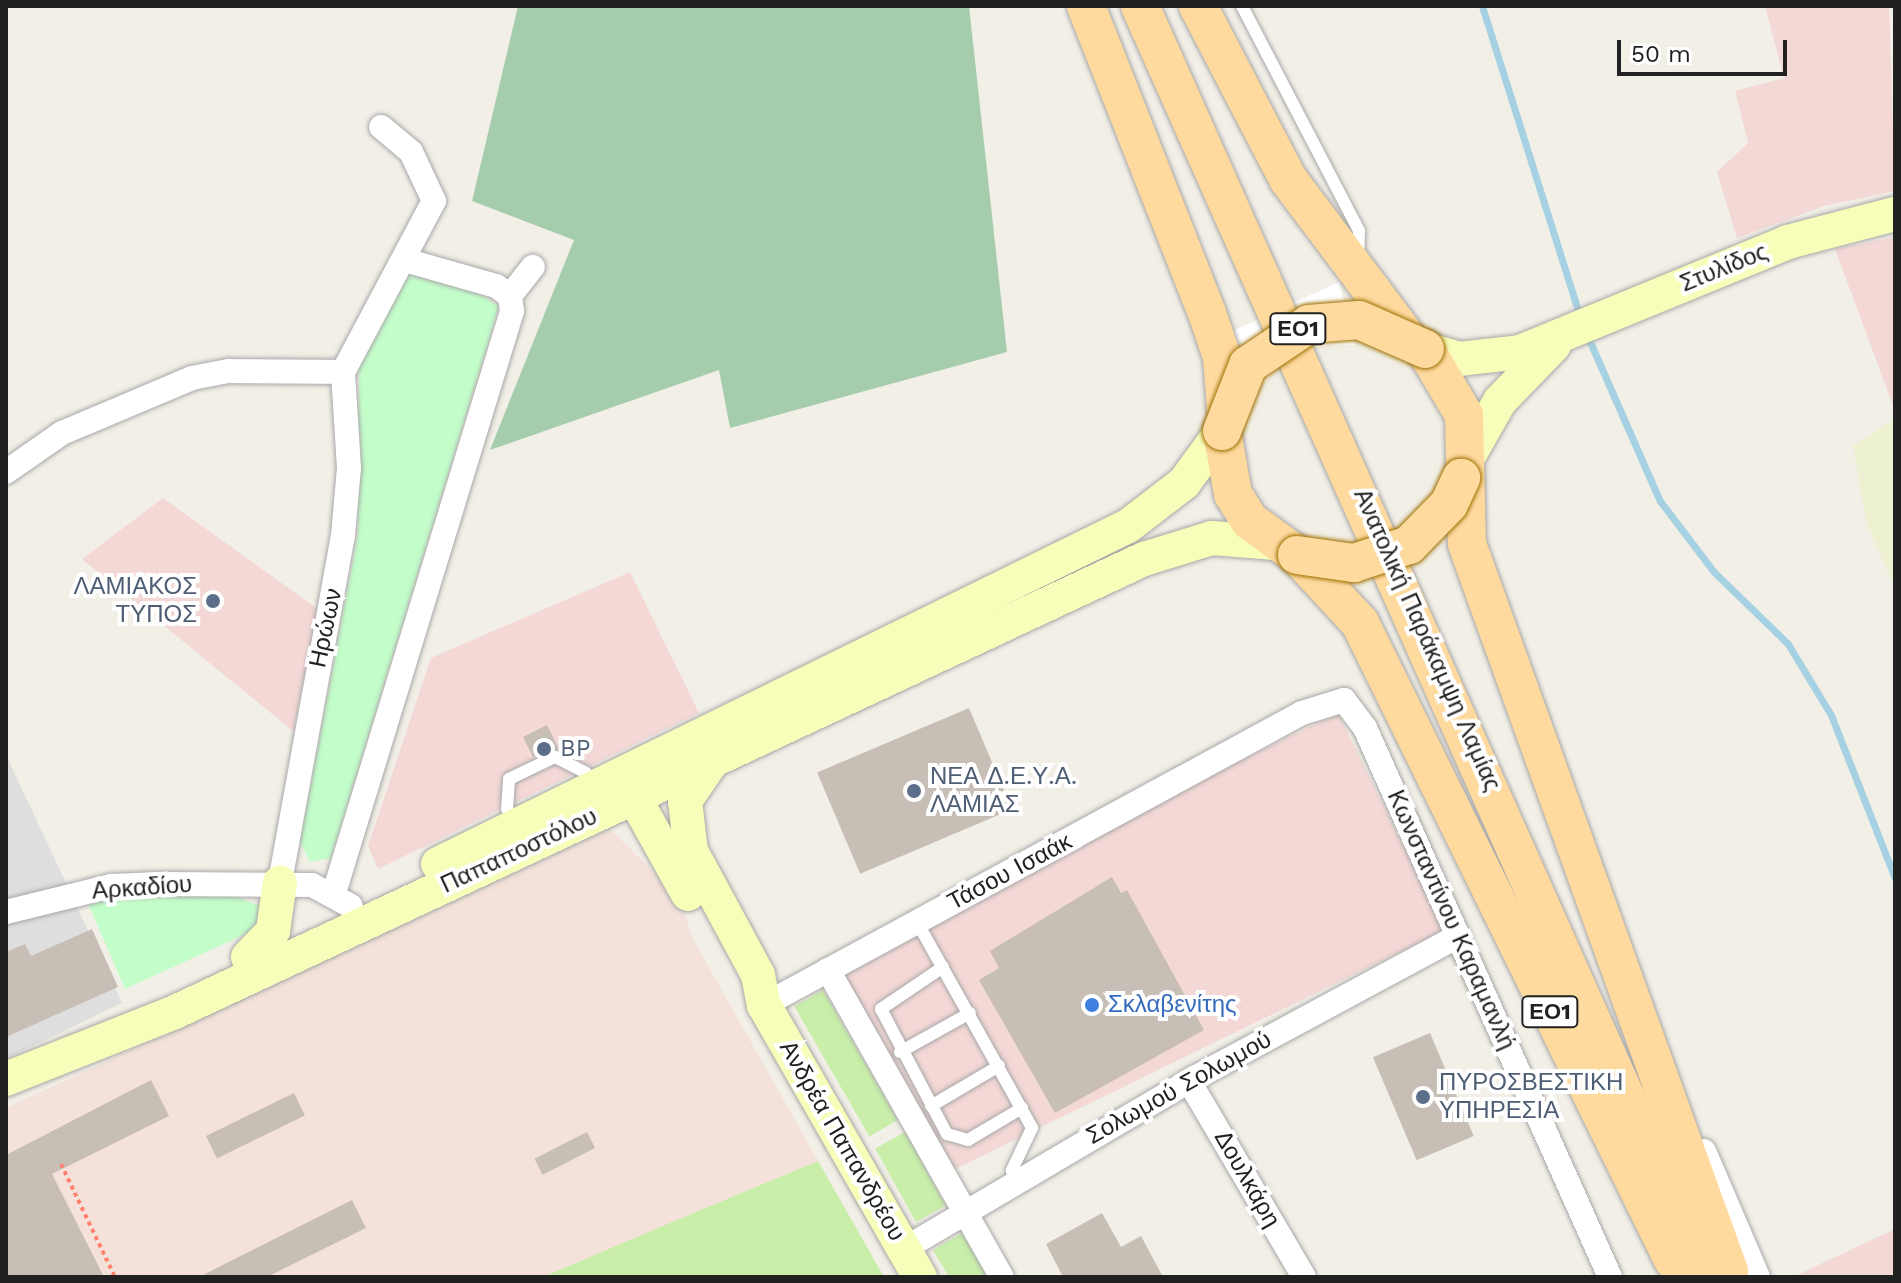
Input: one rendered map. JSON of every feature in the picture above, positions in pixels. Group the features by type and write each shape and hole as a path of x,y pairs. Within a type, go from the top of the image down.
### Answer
{"main road":[{"path":"1086,6 1210,321 1222,357 1224,420"},
{"name":"Ανατολική Παράκαμψη Λαμίας","path":"1140,6 1706,1277"},
{"path":"1198,6 1288,179 1354,275 1455,390 1467,544 1617,948 1731,1277"},
{"name":"Στυλίδος","path":"1415,342 1482,359 1560,339 1788,242 1895,214"},
{"name":"ΕΟ1","path":"1415,342 1359,320 1298,329 1248,365 1224,420 1233,494 1286,549 1341,599 1375,652 1682,1277"},
{"name":"Στυλίδος","path":"1462,471 1500,401 1560,339"},
{"name":"Παπαποστόλου","path":"6,1079 107,1034 248,957 348,908 634,783 793,691 1128,526 1184,483 1224,420"},
{"name":"ΕΟ1","path":"1286,549 1354,563 1396,551 1431,527 1462,471"},
{"name":"Παπαποστόλου","path":"634,783 713,761 1177,548 1212,538 1286,549"},
{"name":"Ανδρέα Παπανδρέου","path":"713,761 690,786 684,835 758,975 764,1005 912,1263"},
{"name":"Ανδρέα Παπανδρέου","path":"634,783 739,987 764,1005"},
{"path":"248,957 273,931 280,882"},
{"name":"Παπαποστόλου","path":"107,1034 175,1012 348,908"}],"street":[{"path":"6,472 62,433 192,378 255,370 343,372 434,201 411,152 381,127"},
{"path":"405,260 510,296"},
{"path":"348,908 499,354 510,296 533,267"},
{"name":"Ηρώων","path":"280,882 343,535 349,468 343,372"},
{"name":"Τάσου Ισαάκ","path":"764,1005 1302,713 1344,700"},
{"name":"Κωνσταντίνου Καραμανλή","path":"1344,700 1355,707 1610,1277"},
{"name":"Αρκαδίου","path":"6,912 111,886 280,882 348,908"},
{"name":"Σολωμού Σολωμού","path":"912,1263 966,1211 1189,1081 1458,936"},
{"path":"1617,948 1758,1277"},
{"path":"828,970 1002,1277"},
{"name":"Δουλκάρη","path":"1189,1081 1304,1277"}],"lane":[{"path":"1242,6 1359,231 1354,275"},
{"path":"507,809 509,779 555,757 586,773"},
{"path":"917,922 1022,1108 1032,1140 1012,1170 1015,1182"},
{"path":"943,967 881,1009 900,1052 931,1106 957,1142 1022,1108"},
{"path":"900,1052 970,1013"},
{"path":"931,1106 999,1066"}],"path":[{"path":"61,1164 115,1277"}],"shaded area":[{"path":"1765,6 1889,6 1895,191 1824,206 1737,238 1717,172 1748,143 1735,91 1784,78"},
{"path":"1895,237 1895,411 1835,249"},
{"path":"163,498 319,610 293,731 82,559"},
{"path":"630,572 699,713 378,869 368,846 431,658"},
{"path":"1338,713 1444,931 937,1178 831,960"},
{"path":"6,755 122,1003 6,1059"},
{"path":"610,829 665,883 673,881 693,939 818,1161 543,1277 6,1277 6,1108"},
{"path":"1895,1229 1895,1277 1793,1277"}],"green space":[{"path":"518,6 969,6 1007,352 730,428 719,370 490,450 574,240 472,201"},
{"path":"410,271 469,286 499,307 331,858 310,862 300,842 358,534 359,369"},
{"path":"1895,418 1895,589 1866,521 1853,446"},
{"path":"106,895 231,895 261,906 259,928 125,989 87,901"},
{"path":"823,990 898,1120 869,1136 794,1007"},
{"path":"905,1132 946,1205 916,1222 875,1148"},
{"path":"818,1161 884,1277 543,1277 677,1220"},
{"path":"962,1233 988,1277 949,1277 933,1250"}],"pier":[{"path":"1339,282 1355,345 1320,346 1289,358 1263,382 1224,335"}],"building":[{"name":"ΝΕΑ Δ.Ε.Υ.Α. ΛΑΜΙΑΣ","path":"969,708 1012,809 860,874 817,772"},
{"path":"547,725 559,749 533,757 523,737"},
{"name":"Σκλαβενίτης","path":"1112,877 1121,893 1127,890 1204,1030 1055,1113 979,980 999,968 990,951"},
{"path":"92,929 118,987 6,1037 6,952 25,944 31,956"},
{"name":"ΠΥΡΟΣΒΕΣΤΙΚΗ ΥΠΗΡΕΣΙΑ","path":"1430,1033 1474,1136 1417,1160 1373,1057"},
{"path":"151,1080 169,1116 52,1174 104,1277 6,1277 6,1155"},
{"path":"294,1093 305,1115 217,1158 206,1136"},
{"path":"587,1132 595,1148 543,1175 534,1159"},
{"path":"352,1200 366,1228 267,1277 199,1277"},
{"path":"1102,1213 1121,1247 1141,1236 1163,1277 1063,1277 1046,1244"}],"waterway":[{"path":"1482,6 1580,316"},
{"path":"1587,335 1660,501 1714,572 1788,644 1831,715 1895,878"}],"place":[{"name":"ΛΑΜΙΑΚΟΣ ΤΥΠΟΣ","path":"213,601"},
{"name":"BP","path":"544,749"},
{"name":"ΝΕΑ Δ.Ε.Υ.Α. ΛΑΜΙΑΣ","path":"914,791"},
{"name":"Σκλαβενίτης","path":"1092,1005"},
{"name":"ΠΥΡΟΣΒΕΣΤΙΚΗ ΥΠΗΡΕΣΙΑ","path":"1423,1097"}]}
